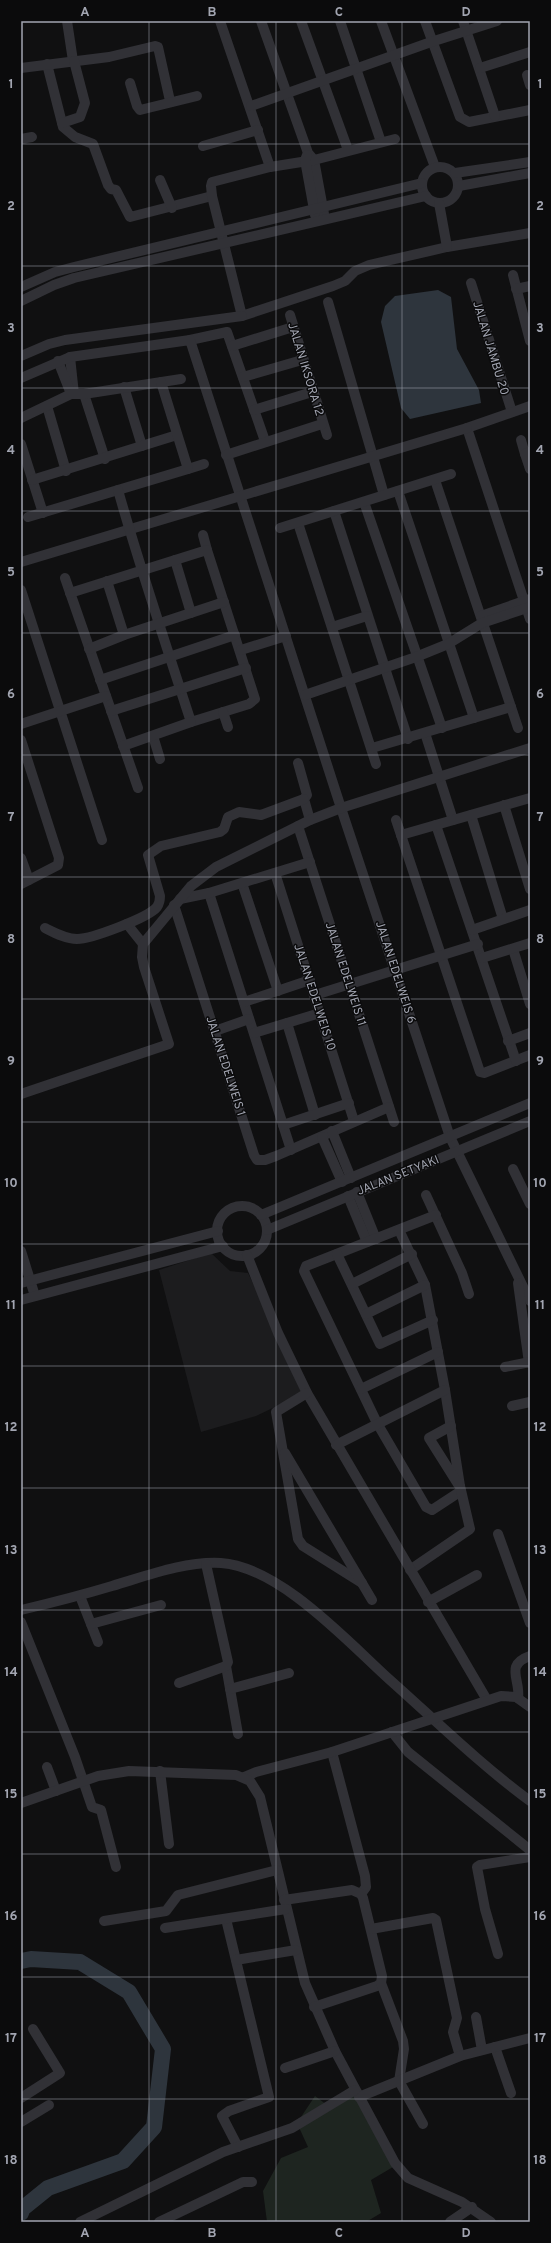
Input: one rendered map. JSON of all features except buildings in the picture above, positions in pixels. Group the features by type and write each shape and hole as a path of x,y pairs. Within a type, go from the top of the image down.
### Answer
{"street":[{"path":"62,123 80,117 85,106 74,61 68,21"},
{"path":"220,21 270,167"},
{"path":"261,21 309,158 321,220"},
{"path":"301,21 348,150"},
{"path":"340,21 381,142"},
{"path":"381,21 435,167"},
{"path":"425,21 431,42 460,117 469,122 530,110"},
{"path":"463,21 495,116"},
{"path":"250,106 431,42 497,21"},
{"path":"21,68 109,57 155,46 158,48 170,101"},
{"path":"480,68 530,52"},
{"path":"47,64 62,123 67,131 75,137 93,144 108,185 111,189 116,190 130,217 172,208 212,196"},
{"path":"527,75 530,85"},
{"path":"130,83 137,106 140,110 170,101 196,96"},
{"path":"203,146 258,130"},
{"path":"21,139 32,137"},
{"path":"242,316 222,231 212,196 212,182 216,179 395,139"},
{"path":"426,196 422,183 424,176 435,167 442,166 455,173 530,162"},
{"path":"22,294 74,278 426,196 439,203 452,199 459,186 455,173"},
{"path":"459,186 530,173"},
{"path":"160,180 172,208"},
{"path":"22,294 55,272 422,183"},
{"path":"439,203 446,247"},
{"path":"21,356 49,344 65,340 242,316 333,286 345,281 355,271 369,265 446,247 530,233"},
{"path":"513,275 530,341"},
{"name":"JALAN JAMBU 20","path":"471,283 512,412"},
{"path":"516,289 530,286"},
{"path":"328,302 384,495"},
{"name":"JALAN IKSORA 12","path":"290,315 302,360 322,424 327,435"},
{"path":"232,346 293,327"},
{"path":"21,378 70,357 190,340 224,331 227,332 264,441"},
{"name":"JALAN EDELWEIS 6","path":"190,340 341,808 450,1137 530,1301"},
{"path":"70,357 77,394"},
{"path":"243,377 302,360"},
{"path":"58,361 77,394 105,459"},
{"path":"21,418 77,394 181,379"},
{"path":"161,382 188,469"},
{"path":"124,387 142,446"},
{"path":"254,410 312,392"},
{"path":"47,406 66,471"},
{"path":"21,562 372,455 467,428 530,406"},
{"name":"JALAN IKSORA 12","path":"226,455 264,441 322,424"},
{"path":"467,428 528,604 530,620"},
{"path":"32,480 105,459 177,435"},
{"path":"521,440 528,453 530,469"},
{"path":"21,444 43,513"},
{"path":"28,518 204,464"},
{"path":"280,528 384,495 398,492 451,474"},
{"path":"435,480 518,728"},
{"path":"118,490 129,529 191,722"},
{"path":"398,492 474,718"},
{"path":"364,502 416,657 431,693 442,728"},
{"path":"334,512 408,739"},
{"path":"298,523 376,764"},
{"path":"124,746 191,722 249,704 255,699 203,535"},
{"path":"70,593 208,550"},
{"path":"175,560 191,613"},
{"path":"65,578 138,788"},
{"path":"107,581 124,635"},
{"path":"21,590 62,711 102,840"},
{"path":"89,649 124,635 224,602"},
{"path":"305,696 416,657 448,644 481,620 528,604"},
{"path":"332,627 367,616"},
{"path":"100,680 235,635"},
{"path":"240,650 286,636"},
{"path":"111,711 246,668"},
{"path":"21,724 106,696"},
{"path":"372,748 408,739 511,707"},
{"path":"223,712 228,727"},
{"path":"425,733 453,820"},
{"path":"153,736 160,759"},
{"path":"21,740 59,858 58,865 25,882 21,858"},
{"path":"21,1094 169,1044 144,967 142,957 143,944 167,913 191,886 208,872 310,820 341,808 530,748"},
{"path":"45,928 64,937 78,939 127,924 158,906 160,896 148,862 148,855 153,850 161,846 220,832 224,829 228,818 239,812 261,815 304,800 308,795 298,764"},
{"path":"401,835 530,798"},
{"path":"304,800 310,820"},
{"path":"504,806 530,889"},
{"path":"471,815 503,919"},
{"path":"396,820 440,957 480,1072 484,1073 530,1055"},
{"path":"436,825 478,944 508,1041 516,1061"},
{"name":"JALAN EDELWEIS 11","path":"298,826 394,1122"},
{"path":"177,902 310,862"},
{"name":"JALAN EDELWEIS 10","path":"275,873 354,1121"},
{"path":"242,883 278,991"},
{"path":"209,893 291,1150"},
{"name":"JALAN EDELWEIS 1","path":"177,902 215,1031 254,1155 257,1160 265,1160 291,1150 354,1121 389,1107"},
{"path":"158,906 167,913"},
{"path":"472,930 530,910"},
{"path":"127,924 143,944"},
{"path":"482,958 530,943"},
{"path":"314,995 478,944"},
{"path":"513,949 530,1004"},
{"path":"244,1002 310,980"},
{"path":"254,1033 320,1013"},
{"path":"215,1031 249,1019"},
{"path":"286,1023 315,1114"},
{"path":"508,1041 530,1033"},
{"path":"283,1126 349,1103"},
{"path":"261,1215 530,1103"},
{"name":"JALAN SETYAKI","path":"267,1230 530,1121"},
{"path":"332,1131 346,1180"},
{"path":"322,1137 346,1180"},
{"path":"513,1169 526,1184 530,1204"},
{"path":"352,1194 372,1240"},
{"path":"426,1195 462,1273 469,1294"},
{"path":"236,1207 250,1208 261,1215 267,1230 262,1246 247,1255 234,1254 223,1246 218,1231 219,1222 224,1214 236,1207"},
{"path":"436,1216 306,1266 304,1271 378,1423 429,1510 461,1489"},
{"path":"399,1230 412,1254 425,1285 433,1320 461,1489 470,1529 410,1570"},
{"path":"26,1282 218,1231"},
{"path":"21,1300 223,1246"},
{"path":"21,1251 26,1282 35,1296"},
{"path":"337,1254 380,1344 433,1320"},
{"path":"352,1284 412,1254"},
{"path":"247,1255 278,1333 307,1393 428,1602 487,1700"},
{"path":"505,1368 529,1362 516,1273"},
{"path":"366,1314 425,1285"},
{"path":"361,1389 438,1352"},
{"path":"336,1445 445,1390"},
{"path":"307,1393 276,1412 299,1543 362,1583"},
{"path":"512,1406 530,1402"},
{"path":"451,1426 429,1438 461,1489"},
{"path":"282,1448 372,1600"},
{"path":"498,1534 530,1623"},
{"path":"206,1564 228,1658 226,1666 238,1734"},
{"path":"21,1610 80,1596 161,1572 206,1564 233,1565 278,1584 311,1608 530,1801"},
{"path":"428,1602 477,1575"},
{"path":"80,1596 98,1642"},
{"path":"91,1624 161,1605"},
{"path":"21,1622 75,1757 92,1807 101,1810 116,1867"},
{"path":"518,1698 519,1691 515,1677 516,1669 522,1659 530,1656"},
{"path":"179,1683 226,1666"},
{"path":"230,1689 289,1673"},
{"path":"21,1803 98,1776 129,1771 160,1771 244,1777 256,1772 332,1752 501,1696 518,1698 530,1707"},
{"path":"392,1732 408,1752 530,1850"},
{"path":"332,1752 366,1876 366,1887 361,1894 382,1976 381,1983 403,2041 404,2049 399,2081 424,2124"},
{"path":"47,1766 56,1791"},
{"path":"160,1771 169,1844"},
{"path":"244,1777 255,1786 260,1797 302,1974 314,2007 357,2093 400,2170 416,2182 472,2207 491,2222"},
{"path":"498,1954 485,1908 477,1867 480,1865 530,1857"},
{"path":"104,1921 166,1911 178,1894 277,1870"},
{"path":"165,1928 226,1919 352,1890 361,1894"},
{"path":"370,1929 433,1918 436,1920 457,2018 453,2031 460,2056"},
{"path":"226,1919 269,2097 229,2111 222,2116 238,2147"},
{"path":"236,1960 296,1950"},
{"path":"314,2007 377,1986 381,1983"},
{"path":"476,2017 482,2050"},
{"path":"21,2098 60,2073 32,2029"},
{"path":"80,2222 223,2152 292,2128 357,2093 399,2081 460,2056 530,2038"},
{"path":"495,2047 511,2093"},
{"path":"285,2068 335,2050"},
{"path":"21,2122 49,2105"},
{"path":"159,2222 243,2182 252,2182"},
{"path":"450,2222 472,2207"}],"shaded area":[{"path":"438,290 451,297 457,349 479,390 481,403 410,419 401,408 381,322 385,306 395,296"},
{"path":"211,1253 230,1271 248,1273 306,1392 256,1416 201,1432 159,1270"},
{"path":"356,2093 393,2167 371,2180 381,2213 366,2222 267,2222 263,2191 281,2158 308,2147 297,2123 315,2096 331,2108"}],"waterway":[{"path":"21,1961 31,1959 80,1962 129,1992 163,2049 154,2127 123,2161 48,2188 22,2209 21,2213"}]}
